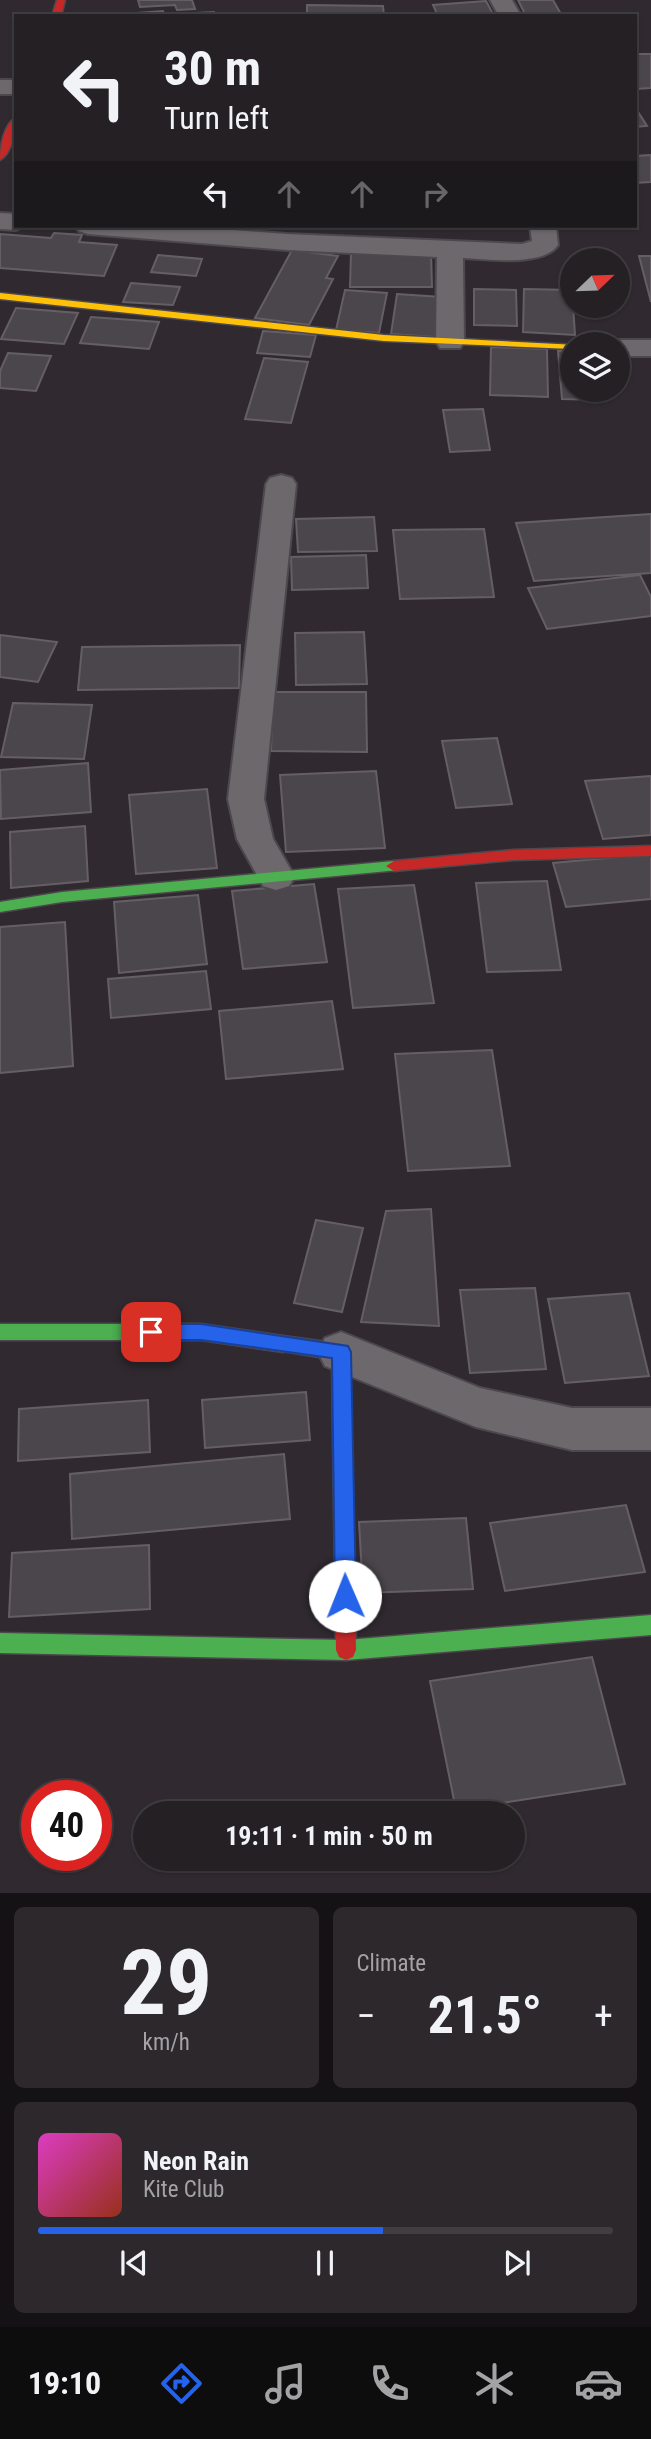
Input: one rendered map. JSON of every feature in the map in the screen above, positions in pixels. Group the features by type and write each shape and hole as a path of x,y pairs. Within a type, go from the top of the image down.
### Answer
{"street":[{"path":"0,157 14,125"},
{"path":"113,228 288,242 524,252 545,245 543,228"},
{"path":"450,250 450,342"},
{"path":"0,296 250,324 450,342 560,346"},
{"path":"630,348 651,348"},
{"path":"276,877 255,839 246,799 281,484"},
{"path":"0,907 62,897 513,855 651,851"},
{"path":"0,1332 201,1332 341,1352 476,1407 572,1429 651,1429"},
{"path":"341,1352 346,1650"},
{"path":"0,1643 346,1650 651,1625"}],"building":[{"path":"138,0 192,0 195,9 177,10 175,5 140,7"},
{"path":"518,0 553,0 561,14 525,14"},
{"path":"486,1 493,14 437,14 433,5"},
{"path":"307,5 383,6 384,14 307,14"},
{"path":"163,11 164,14 122,14"},
{"path":"214,12 214,14 174,14"},
{"path":"637,54 651,54 651,88 637,89"},
{"path":"637,110 647,126 637,127"},
{"path":"651,155 651,182 637,183 637,156"},
{"path":"54,233 82,235 79,242 117,245 104,276 0,268 0,234 51,238"},
{"path":"292,250 338,256 326,278 333,279 309,325 255,318"},
{"path":"351,253 431,253 432,287 350,287"},
{"path":"158,255 202,259 196,276 151,272"},
{"path":"639,256 651,256 651,302"},
{"path":"131,283 180,287 173,305 123,302"},
{"path":"474,289 516,290 517,326 474,325"},
{"path":"524,289 560,290 560,318 574,318 575,332 560,332 560,334 523,332"},
{"path":"345,290 387,293 379,333 336,330"},
{"path":"397,294 441,297 435,337 391,334"},
{"path":"16,308 78,313 64,344 1,339"},
{"path":"91,317 159,322 149,349 80,343"},
{"path":"263,331 316,335 310,357 257,353"},
{"path":"491,347 547,349 548,397 490,395"},
{"path":"8,353 51,356 36,391 0,388 0,371"},
{"path":"264,358 308,362 291,423 245,419"},
{"path":"483,409 490,450 450,452 443,410"},
{"path":"651,514 651,573 534,581 516,523"},
{"path":"374,517 377,551 298,552 296,519"},
{"path":"484,529 494,597 400,599 393,530"},
{"path":"366,555 368,588 292,590 291,557"},
{"path":"640,575 651,597 651,616 547,629 528,588"},
{"path":"364,632 367,684 296,685 295,633"},
{"path":"0,635 57,642 38,682 0,677"},
{"path":"240,645 239,688 78,690 82,647"},
{"path":"273,692 366,692 367,752 271,751"},
{"path":"13,703 92,705 84,759 1,757"},
{"path":"497,738 512,804 456,808 442,741"},
{"path":"88,763 91,812 1,819 0,770"},
{"path":"376,771 385,848 286,852 280,775"},
{"path":"651,776 651,835 603,839 585,781"},
{"path":"207,789 217,868 136,874 129,795"},
{"path":"85,826 88,881 11,888 10,832"},
{"path":"651,854 651,899 566,907 553,863"},
{"path":"547,881 561,970 487,972 476,883"},
{"path":"314,884 327,962 243,969 232,891"},
{"path":"414,885 434,1003 353,1008 338,889"},
{"path":"198,895 207,964 119,973 114,902"},
{"path":"65,922 73,1066 0,1073 0,927"},
{"path":"206,971 211,1009 111,1018 108,979"},
{"path":"332,1001 343,1069 226,1079 219,1011"},
{"path":"492,1050 510,1166 408,1171 395,1054"},
{"path":"431,1209 439,1326 361,1322 386,1211"},
{"path":"316,1220 363,1228 342,1312 294,1303"},
{"path":"535,1288 546,1369 470,1373 460,1290"},
{"path":"629,1293 649,1376 565,1383 548,1299"},
{"path":"306,1392 310,1440 205,1448 202,1400"},
{"path":"148,1400 150,1452 18,1461 19,1409"},
{"path":"284,1454 290,1519 72,1539 70,1474"},
{"path":"626,1505 645,1572 505,1591 490,1523"},
{"path":"466,1518 473,1589 363,1593 359,1522"},
{"path":"149,1545 150,1609 9,1617 12,1553"},
{"path":"592,1657 625,1784 514,1801 454,1801 430,1681"}],"traffic: fast":[{"path":"0,907 62,897 394,866"},
{"path":"0,1332 201,1332 283,1344"},
{"path":"0,1643 346,1650 651,1625"}],"traffic: slow":[{"path":"0,296 384,338 560,345"}],"traffic: jam":[{"path":"57,14 61,0"},
{"path":"0,157 14,125"},
{"path":"394,866 513,855 651,851"},
{"path":"283,1344 341,1352 346,1650"}],"route":[{"path":"151,1332 201,1332 341,1352 345,1596"}]}
